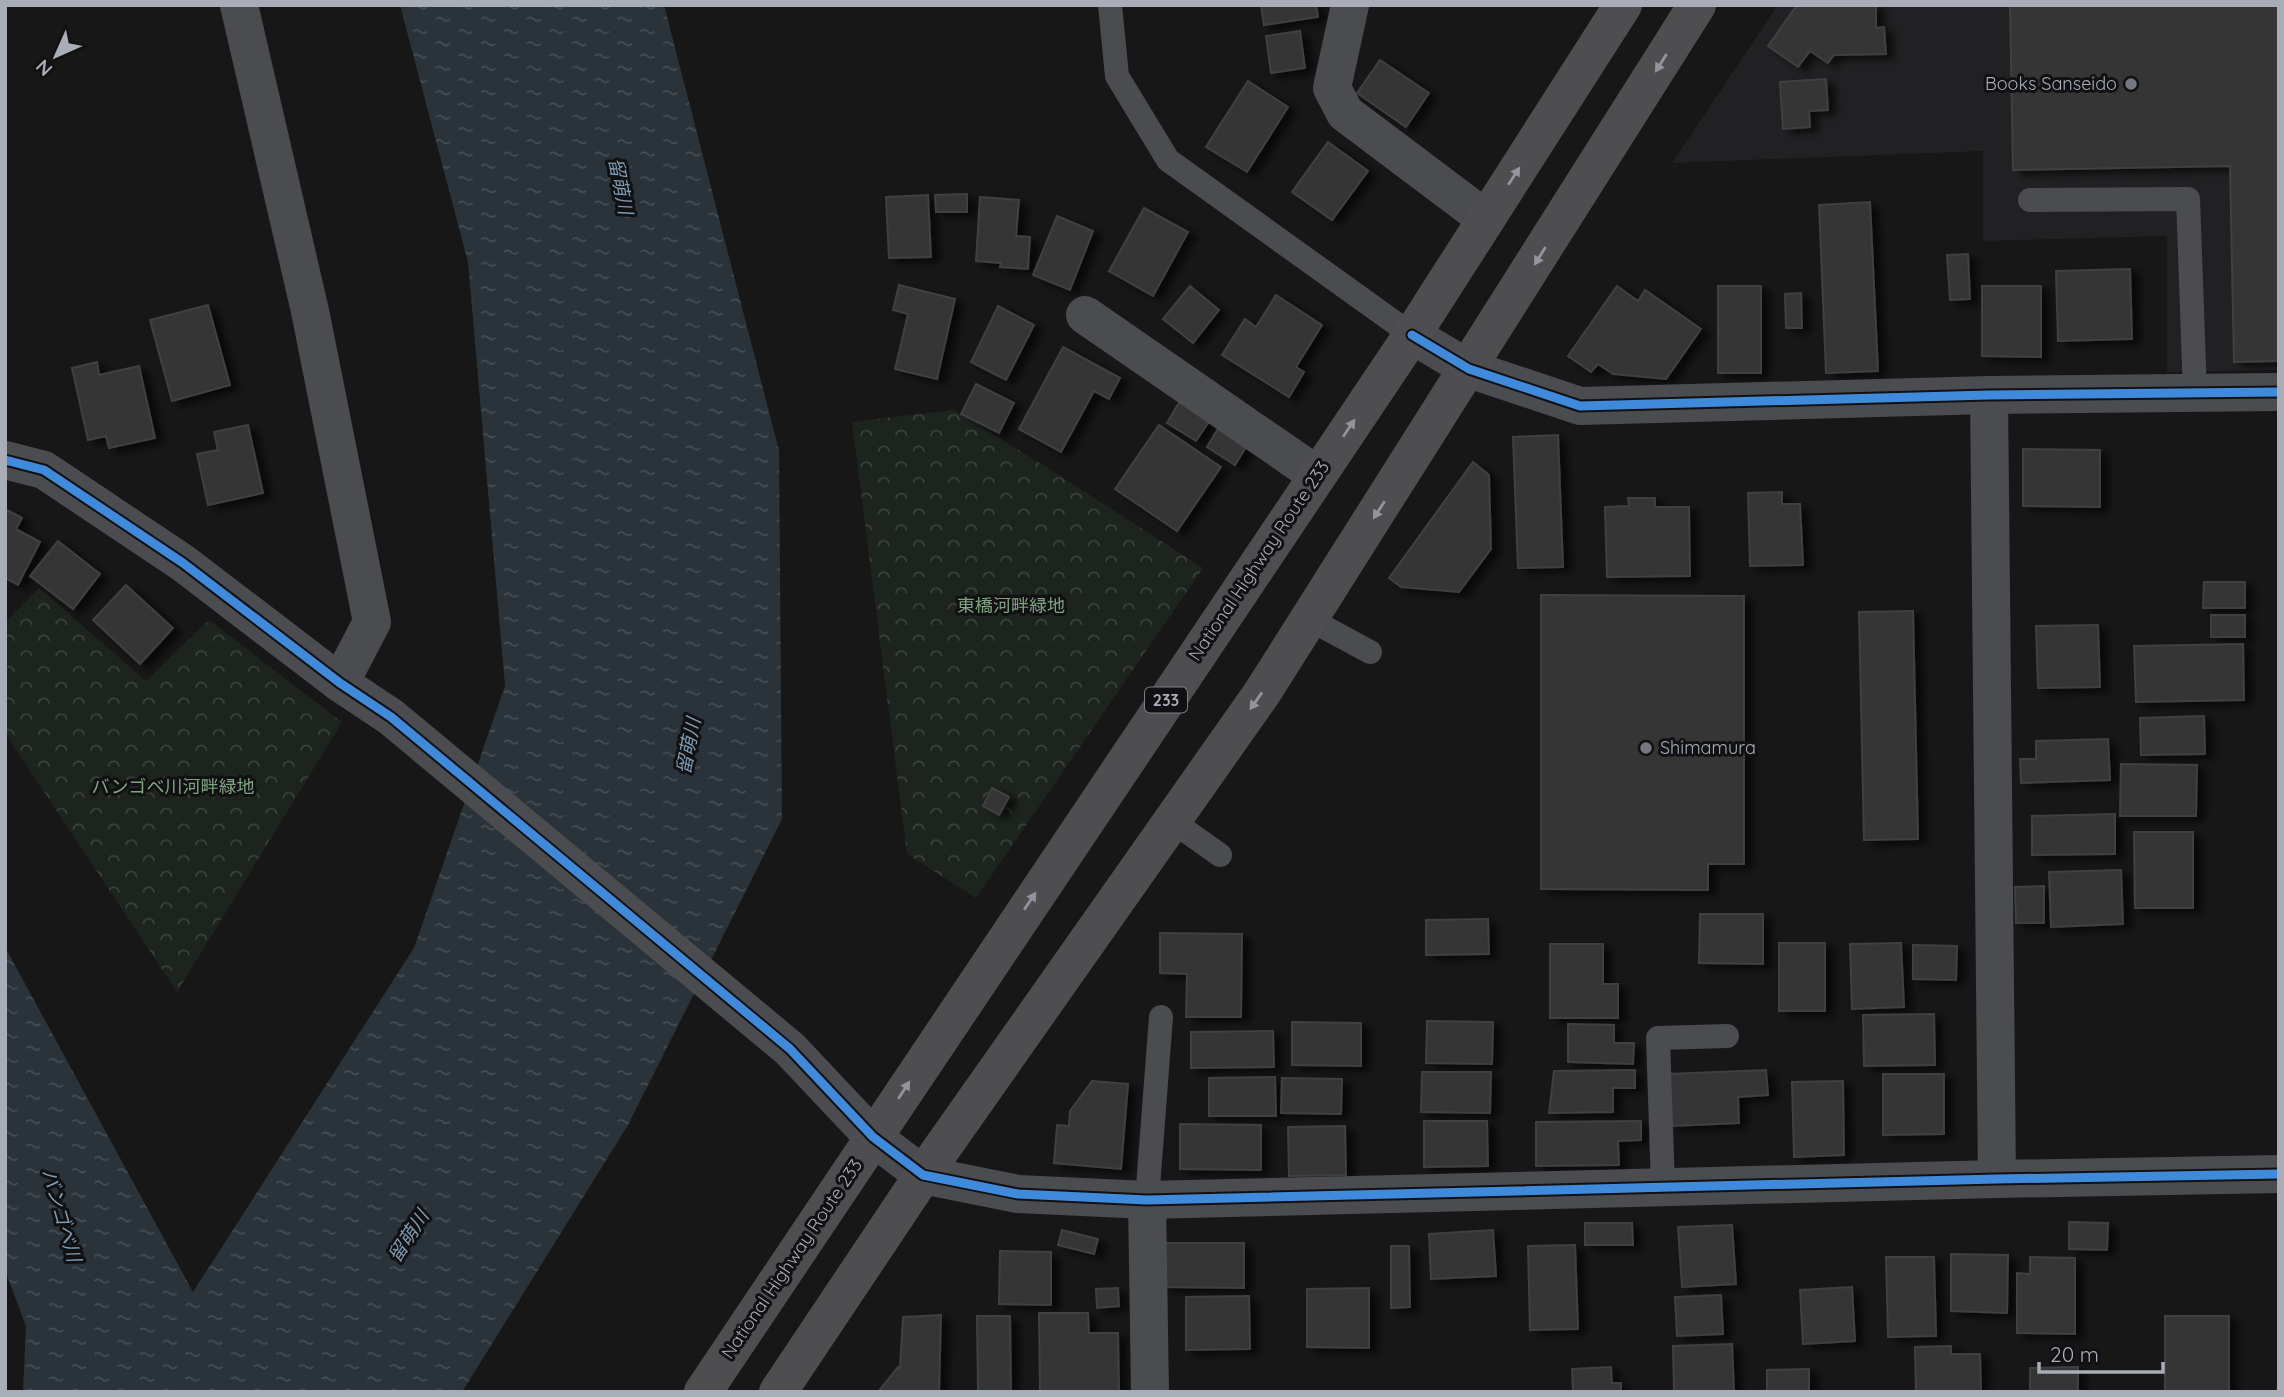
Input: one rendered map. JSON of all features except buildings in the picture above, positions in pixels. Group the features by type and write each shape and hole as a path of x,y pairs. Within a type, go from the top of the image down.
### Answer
{"highway":[{"name":"National Highway Route 233","path":"703,1392 1412,335 1623,5"},
{"path":"778,1392 923,1175 1262,693 1697,5"}],"street":[{"path":"239,5 310,311 372,622 340,683"},
{"path":"1350,5 1332,88 1345,113 1486,219"},
{"path":"1085,315 1318,475"},
{"path":"1412,335 1469,369 1580,406 1989,395 2279,392"},
{"path":"1989,395 1997,1179"},
{"path":"5,460 44,470 183,563 340,683 391,718 790,1049 873,1137 923,1175 1018,1194 1147,1200 2279,1174"},
{"path":"1147,1200 1150,1392"}],"lane":[{"path":"1110,5 1117,76 1168,160 1412,335"},
{"path":"2030,200 2188,199 2195,393"},
{"path":"1309,619 1370,652"},
{"path":"1172,821 1220,855"},
{"path":"1147,1200 1161,1017"},
{"path":"1663,1188 1658,1038 1727,1037"}],"shaded area":[{"path":"1778,5 2279,5 2279,370 2167,372 2167,236 1983,241 1983,151 1672,163"}],"green space":[{"name":"東橋河畔緑地","path":"954,410 1203,568 976,898 907,854 852,422"},
{"name":"バンゴベ川河畔緑地","path":"39,588 146,681 209,620 342,722 177,992 5,733 5,622"}],"water":[{"path":"400,5 664,5 779,451 782,819 628,1125 462,1392 23,1392 26,1326 5,1270 5,947 193,1292 414,948 505,686 468,262"}],"cycle path":[{"path":"1412,335 1469,369 1580,406 1989,395 2279,392"},
{"path":"5,460 44,470 183,563 340,683 391,717 790,1049 873,1137 923,1175 1018,1194 1147,1200 2279,1174"}],"place":[{"name":"Books Sanseido","path":"2131,84"},
{"name":"Shimamura","path":"1646,748"}],"water label":[{"name":"留萌川","path":"621,186"},
{"name":"留萌川","path":"688,746"},
{"name":"バンゴベ川","path":"62,1215"},
{"name":"留萌川","path":"408,1236"}]}
